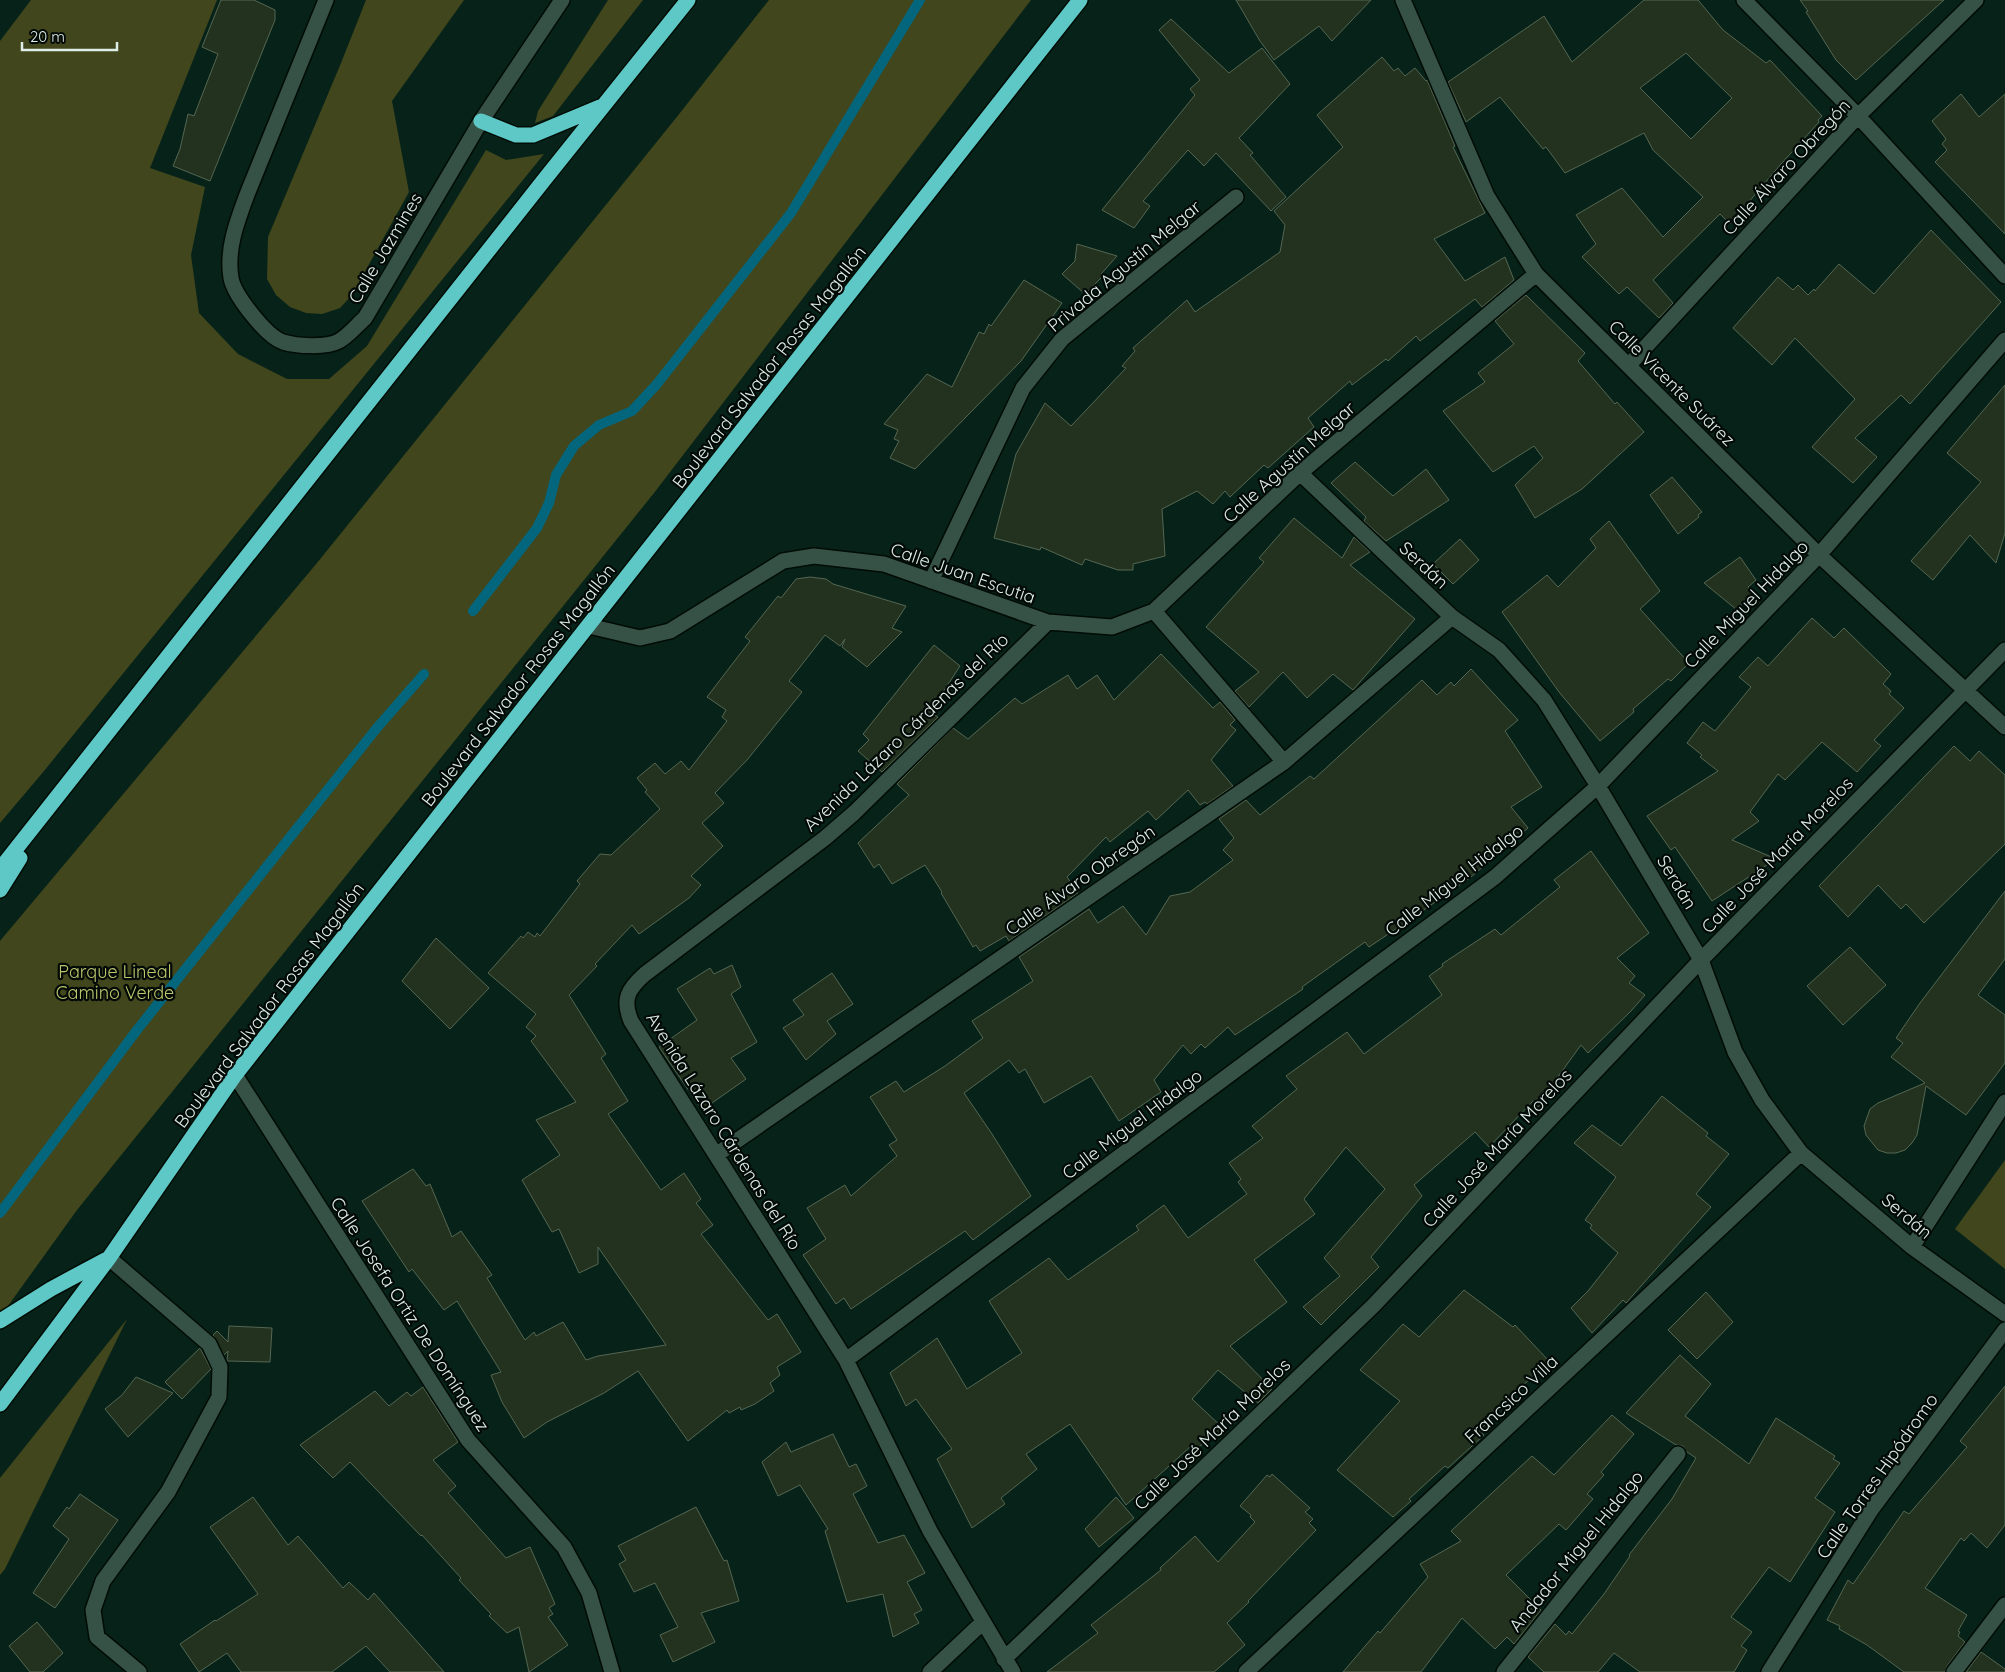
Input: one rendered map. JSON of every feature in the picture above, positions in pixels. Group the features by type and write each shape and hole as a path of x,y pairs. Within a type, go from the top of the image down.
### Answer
{"highway":[{"path":"0,869 688,0"},
{"name":"Boulevard Salvador Rosas Magallón","path":"0,1404 109,1258 235,1075 1080,0"},
{"path":"481,121 516,135 533,135 604,105"},
{"path":"0,890 60,793"},
{"path":"0,1321 50,1289 109,1258"}],"street":[{"name":"Calle Jazmines","path":"326,0 245,200 231,246 231,278 240,298 255,320 281,341 309,347 339,341 365,318 481,121 562,0"},
{"name":"Calle Vicente Suárez","path":"1403,0 1486,196 1536,274 1819,555 2005,727"},
{"path":"1744,0 1858,116 2005,276"},
{"name":"Calle Álvaro Obregón","path":"1629,365 1858,116 1976,0"},
{"name":"Privada Agustín Melgar","path":"931,581 1023,388 1062,339 1236,197"},
{"name":"Calle Agustín Melgar","path":"1048,622 1112,627 1154,611 1300,473 1536,274"},
{"name":"Calle Miguel Hidalgo","path":"846,1360 1495,876 1598,786 1819,555 2005,340"},
{"name":"Serdán","path":"1300,473 1452,617 1499,650 1544,700 1702,960 1736,1052 1762,1100 1801,1153 1912,1247 2005,1314"},
{"name":"Calle Juan Escutia","path":"589,626 640,638 670,631 783,561 814,556 884,564 1048,622"},
{"path":"1154,611 1284,762"},
{"name":"Calle Álvaro Obregón","path":"716,1156 1284,762 1452,617"},
{"name":"Avenida Lázaro Cárdenas del Río","path":"1013,1672 982,1623 930,1531 846,1360 631,1021 626,1003 635,983 825,838 854,813 1048,622"},
{"name":"Calle José María Morelos","path":"1004,1659 1374,1306 1702,960 1963,690 2005,650"},
{"name":"Calle Josefa Ortiz De Domínguez","path":"235,1075 468,1440 564,1547 589,1593 612,1672"},
{"path":"1912,1247 2005,1102"},
{"name":"Francsico Villa","path":"1246,1672 1801,1153"},
{"path":"109,1258 209,1344 220,1367 219,1397 168,1492 103,1581 93,1610 98,1638 139,1672"},
{"name":"Calle Torres Hipódromo","path":"1769,1672 1871,1510 2005,1330"},
{"name":"Andador Miguel Hidalgo","path":"1504,1672 1678,1454"},
{"path":"1954,1672 2005,1605"},
{"path":"930,1672 982,1623"}],"green space":[{"path":"31,0 217,0 150,168 205,187 191,255 199,313 238,354 287,379 329,379 367,346 486,150 506,160 544,154 0,823 0,41"},
{"path":"366,0 464,0 392,101 409,192 352,295 340,308 322,314 306,313 290,307 276,295 267,279 268,237"},
{"path":"608,0 643,0 553,116 535,123 538,111"},
{"name":"Parque Lineal Camino Verde","path":"769,0 1031,0 654,493 77,1210 0,1317 0,941 317,563"},
{"path":"2005,1160 2005,1269 1955,1229"},
{"path":"127,1319 5,1569 0,1575 0,1478"}],"building":[{"path":"221,0 254,0 275,10 275,20 210,181 173,166 180,149 188,114 194,116 218,54 202,47"},
{"path":"1236,0 1371,0 1332,41 1319,26 1274,60 1260,41"},
{"path":"1644,0 1698,0 1723,30 1766,63 1770,60 1822,116 1818,120 1819,122 1730,224 1720,214 1653,280 1673,303 1659,318 1627,287 1619,294 1582,257 1596,244 1576,215 1622,188 1663,237 1703,197 1653,150 1644,133 1565,173 1546,147 1543,149 1500,97 1466,122 1448,82 1544,16 1572,62","holes":["1686,53 1732,98 1691,139 1640,88"]},
{"path":"1800,0 1944,0 1856,80 1836,60"},
{"path":"1171,19 1229,73 1262,48 1290,84 1239,138 1253,153 1250,155 1286,197 1271,211 1216,153 1204,166 1188,150 1143,201 1150,206 1134,228 1102,210 1195,95 1190,89 1200,80 1159,30"},
{"path":"1382,57 1394,71 1398,68 1405,76 1415,68 1427,80 1455,146 1453,147 1485,213 1434,239 1465,281 1505,257 1514,280 1482,307 1475,299 1420,341 1416,336 1388,361 1386,359 1352,385 1350,381 1308,418 1314,427 1268,468 1264,465 1230,497 1225,491 1213,504 1197,491 1162,509 1165,556 1133,564 1133,570 1118,570 1085,559 1082,565 1041,547 1040,550 994,538 1016,454 1045,403 1071,426 1126,368 1122,366 1135,351 1133,348 1187,300 1195,312 1280,252 1285,225 1274,211 1343,147 1317,115"},
{"path":"1961,94 1979,117 2005,94 2005,234 1935,162 1947,150 1942,144 1946,139 1932,121"},
{"path":"1931,230 2001,302 1910,404 1901,395 1855,438 1877,457 1853,483 1812,447 1855,399 1795,338 1772,365 1733,328 1778,277 1793,290 1798,285 1808,295 1814,289 1815,291 1839,264 1874,294"},
{"path":"1077,244 1117,256 1101,274 1104,275 1085,294 1062,274 1075,261"},
{"path":"1024,280 1062,303 1021,361 915,469 890,458 899,441 894,439 898,430 884,424 927,374 952,387 979,332 984,334 989,324 991,326"},
{"path":"1526,295 1585,353 1578,361 1615,404 1617,402 1644,432 1582,489 1535,518 1515,485 1543,458 1534,446 1493,472 1443,411 1485,382 1478,373 1514,344 1495,321"},
{"path":"2005,385 2005,533 1996,563 1970,535 1933,580 1911,561 1981,482 1947,453"},
{"path":"1355,462 1393,496 1426,469 1449,500 1386,541 1364,521 1366,517 1331,483"},
{"path":"1672,477 1702,512 1698,515 1699,517 1678,534 1650,495"},
{"path":"1294,518 1342,558 1354,537 1370,552 1350,565 1415,619 1353,690 1333,674 1307,698 1283,672 1249,707 1235,691 1259,672 1206,627 1264,562 1259,558"},
{"path":"1609,521 1660,591 1640,609 1689,663 1671,681 1668,679 1633,709 1634,712 1600,741 1559,692 1502,612 1547,575 1558,587 1596,548 1590,539"},
{"path":"1460,539 1479,560 1453,584 1433,564"},
{"path":"1740,557 1756,580 1748,587 1752,593 1737,610 1704,583"},
{"path":"810,577 826,579 833,584 906,606 892,628 902,632 867,667 842,647 845,639 840,646 825,635 789,681 802,692 747,760 715,793 724,803 702,823 723,846 691,876 701,885 689,898 639,934 632,925 569,995 606,1054 601,1058 628,1101 608,1114 661,1190 684,1173 701,1199 696,1203 713,1225 701,1234 768,1320 777,1314 801,1352 777,1367 780,1375 770,1383 774,1391 755,1404 741,1410 740,1407 729,1413 727,1410 688,1441 638,1371 604,1393 547,1422 524,1438 502,1402 491,1375 501,1372 457,1301 444,1310 412,1269 409,1272 362,1201 413,1169 426,1186 430,1184 452,1237 461,1231 492,1275 487,1278 525,1340 534,1332 536,1336 563,1322 586,1360 598,1356 666,1345 598,1247 598,1264 579,1273 559,1229 552,1232 522,1180 560,1155 536,1120 576,1102 531,1041 536,1036 526,1027 536,1014 488,973 521,936 523,938 528,932 535,937 537,933 540,936 580,884 577,881 600,854 611,855 660,809 645,792 647,790 637,778 655,763 665,774 681,761 689,770 727,721 722,717 726,710 707,697 750,641 745,637 778,596 781,598 796,579"},
{"path":"1812,618 1834,638 1844,628 1891,674 1883,684 1891,691 1889,694 1904,708 1874,740 1881,746 1857,772 1822,742 1785,780 1778,774 1750,812 1759,821 1732,840 1776,859 1712,901 1675,847 1671,850 1647,816 1718,771 1700,757 1702,755 1687,743 1703,722 1715,731 1751,687 1739,677 1758,657 1768,666"},
{"path":"934,645 960,666 930,712 938,717 882,772 858,751 869,740 863,734"},
{"path":"1161,654 1213,708 1220,702 1235,720 1230,725 1236,730 1211,760 1233,786 1207,804 1205,802 1200,805 1188,790 1156,820 1148,811 1110,842 1106,837 1067,877 1078,893 1009,941 1006,936 980,951 976,945 973,947 925,865 892,884 879,864 874,868 858,843 909,795 897,784 953,728 968,739 1015,698 1022,704 1068,675 1077,689 1097,675 1114,700"},
{"path":"1471,669 1518,720 1505,731 1542,787 1511,807 1528,828 1471,877 1369,947 1365,942 1302,987 1303,989 1235,1035 1228,1027 1205,1048 1201,1044 1191,1054 1183,1045 1154,1080 1161,1092 1119,1121 1091,1076 1044,1103 1025,1069 1019,1073 1009,1060 964,1093 1031,1196 973,1240 965,1231 851,1309 844,1298 836,1304 803,1255 826,1239 807,1208 845,1185 851,1196 897,1156 889,1145 897,1140 870,1097 896,1081 904,1092 945,1066 983,1038 972,1021 1033,981 1019,957 1089,909 1098,923 1123,906 1146,935 1170,896 1190,892 1233,860 1223,850 1234,838 1219,819 1246,800 1260,815 1310,776 1314,779 1422,680 1437,695 1451,682 1454,686"},
{"path":"1954,746 1970,761 1979,751 2005,775 2005,844 1924,923 1906,904 1901,909 1878,885 1848,917 1819,886"},
{"path":"1591,851 1649,933 1617,958 1635,976 1629,983 1645,995 1631,1011 1588,1053 1581,1045 1552,1085 1555,1089 1538,1107 1533,1101 1489,1147 1475,1132 1414,1185 1422,1196 1371,1257 1379,1267 1321,1325 1303,1307 1340,1276 1324,1258 1385,1189 1346,1147 1304,1199 1315,1214 1254,1260 1287,1302 1230,1346 1272,1389 1258,1403 1218,1370 1192,1399 1224,1429 1193,1451 1190,1447 1126,1505 1070,1424 1026,1454 1037,1469 1001,1498 1005,1504 972,1528 937,1459 952,1449 916,1399 906,1406 890,1373 937,1338 967,1389 1022,1353 989,1301 1049,1258 1068,1280 1139,1230 1136,1226 1164,1205 1188,1238 1247,1194 1238,1182 1241,1179 1229,1163 1263,1138 1252,1126 1297,1089 1286,1076 1347,1032 1364,1054 1442,995 1429,976 1443,966 1442,964 1495,929 1501,935 1560,887 1554,880"},
{"path":"2005,891 2005,959 1978,995 2005,1015 2005,1063 1966,1115 1926,1086 1917,1135 1912,1143 1905,1150 1896,1153 1878,1150 1866,1135 1864,1126 1870,1109 1878,1103 1925,1083 1891,1057 1903,1043 1896,1038 1920,1003"},
{"path":"436,938 489,988 450,1029 402,981"},
{"path":"1850,947 1886,985 1843,1025 1807,986"},
{"path":"732,965 741,987 731,994 757,1042 731,1058 746,1079 702,1110 659,1047 697,1020 677,989 710,968 714,974"},
{"path":"832,973 853,1004 827,1021 836,1034 806,1060 783,1028 804,1015 793,1000"},
{"path":"1662,1096 1708,1133 1706,1136 1729,1154 1696,1194 1711,1207 1626,1303 1623,1300 1592,1333 1571,1308 1588,1291 1618,1253 1590,1228 1592,1225 1585,1220 1616,1177 1574,1143 1592,1125 1621,1146"},
{"path":"1464,1290 1513,1327 1515,1325 1548,1360 1479,1431 1484,1435 1448,1468 1445,1466 1409,1499 1411,1501 1393,1517 1337,1470 1400,1401 1360,1370 1403,1324 1419,1337"},
{"path":"1706,1292 1733,1322 1697,1359 1668,1330"},
{"path":"229,1326 272,1328 270,1362 227,1361 228,1351 224,1355 213,1335 217,1331 228,1342"},
{"path":"200,1348 211,1369 182,1399 165,1382"},
{"path":"1680,1355 1711,1384 1685,1416 1749,1464 1776,1418 1835,1456 1833,1459 1840,1463 1815,1498 1835,1512 1790,1582 1769,1567 1731,1617 1752,1632 1741,1646 1747,1650 1734,1672 1640,1672 1614,1653 1598,1672 1544,1672 1528,1657 1555,1624 1566,1635 1569,1631 1572,1634 1604,1594 1629,1555 1672,1499 1696,1458 1687,1452 1683,1446 1676,1445 1626,1413"},
{"path":"136,1377 173,1393 128,1437 105,1409 122,1395"},
{"path":"2005,1386 2005,1525 1987,1548 1971,1533 1964,1541 1961,1538 1925,1588 1967,1615 1958,1631 1960,1632 1958,1636 1965,1642 1947,1666 1945,1672 1904,1672 1867,1645 1839,1629 1840,1626 1827,1620 1848,1580 1853,1584 1904,1511 1909,1514 1967,1447 1960,1441"},
{"path":"423,1387 458,1442 433,1460 456,1486 448,1493 506,1558 530,1547 555,1604 549,1608 553,1614 548,1617 568,1645 529,1672 519,1627 507,1633 489,1616 491,1614 459,1580 461,1578 422,1535 350,1462 333,1478 300,1445 375,1391 389,1406 407,1392 411,1396"},
{"path":"1612,1415 1634,1434 1601,1472 1604,1475 1587,1494 1593,1499 1566,1530 1559,1524 1506,1575 1541,1610 1514,1644 1507,1637 1495,1649 1462,1618 1421,1672 1343,1672 1378,1631 1380,1633 1428,1577 1420,1564 1461,1541 1451,1531 1532,1456 1554,1475"},
{"path":"833,1434 849,1467 856,1464 867,1486 853,1494 878,1543 904,1535 925,1573 907,1582 922,1610 914,1614 919,1623 893,1637 883,1594 847,1602 825,1531 828,1529 800,1485 778,1496 762,1462 786,1442 791,1452"},
{"path":"1272,1474 1310,1508 1305,1512 1313,1519 1309,1523 1316,1530 1227,1623 1245,1645 1214,1672 1047,1672 1098,1633 1091,1625 1161,1570 1160,1568 1195,1536 1218,1562 1255,1522 1250,1517 1251,1515 1240,1506 1267,1475 1270,1477"},
{"path":"80,1494 118,1520 55,1608 33,1593 69,1539 53,1526 67,1507 69,1509"},
{"path":"253,1497 288,1545 298,1536 343,1588 349,1582 368,1600 374,1593 444,1672 390,1672 366,1646 332,1672 241,1672 227,1653 199,1672 180,1644 258,1594 210,1527"},
{"path":"1116,1497 1134,1518 1099,1547 1085,1529"},
{"path":"696,1507 724,1561 727,1560 739,1601 701,1613 715,1642 673,1662 660,1635 678,1627 655,1583 634,1592 619,1564 626,1560 618,1546"},
{"path":"37,1622 63,1653 43,1672 30,1672 9,1646"},
{"path":"1981,1652 2005,1669 2005,1672 1966,1672"}],"waterway":[{"path":"473,611 537,528 549,503 556,475 574,446 599,425 632,411 657,384 791,213 920,0"},
{"path":"0,1213 137,1030 376,729 424,674"}]}
